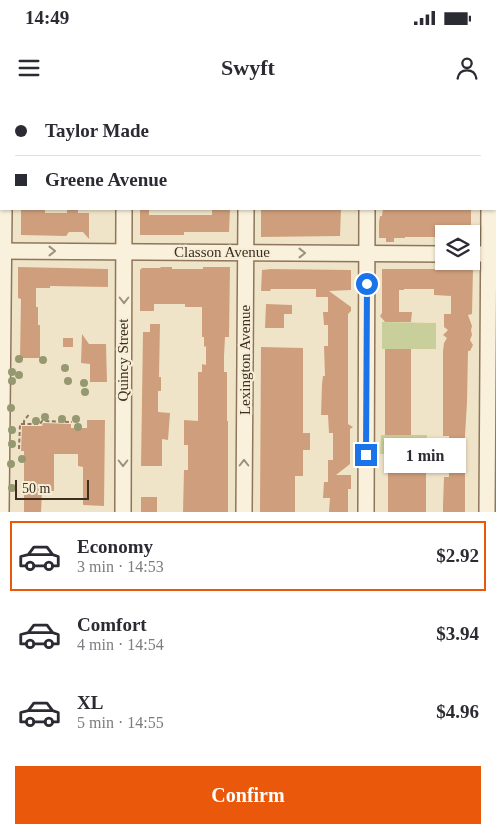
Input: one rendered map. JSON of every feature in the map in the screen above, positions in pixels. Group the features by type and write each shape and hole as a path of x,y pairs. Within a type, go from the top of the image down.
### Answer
{"street":[{"path":"1,512 2,251 4,210"},
{"name":"Quincy Street","path":"122,512 124,210"},
{"name":"Lexington Avenue","path":"244,512 246,210"},
{"path":"366,512 367,210"},
{"path":"487,512 492,254 489,210"},
{"name":"Classon Avenue","path":"2,251 435,254"}],"path":[{"path":"24,424 24,420 30,413"},
{"path":"19,449 20,424 40,424 42,421 72,422"}],"green space":[{"path":"382,322 436,323 436,349 382,349"},
{"path":"381,435 427,435 426,455 380,454"}],"building":[{"path":"21,210 45,210 45,213 67,213 67,210 78,210 78,213 89,213 89,239 83,232 69,232 66,236 21,235"},
{"path":"140,210 149,210 149,215 212,215 212,210 230,210 229,232 184,232 184,235 140,235"},
{"path":"261,210 341,210 340,236 261,237"},
{"path":"383,210 471,210 471,225 435,225 435,237 394,238 394,242 386,242 386,238 379,238 380,216 382,216"},
{"path":"18,267 108,269 108,287 50,286 50,288 36,288 36,307 38,307 38,325 40,325 40,358 20,358 21,299 18,298"},
{"path":"203,267 230,267 229,337 225,337 224,356 224,372 227,372 228,512 183,512 184,470 188,470 188,445 184,445 184,420 198,421 198,372 202,372 202,364 206,365 206,346 204,347 204,337 202,337 202,307 185,307 185,304 154,304 154,311 140,311 140,270 142,268 203,269"},
{"path":"382,269 473,270 472,314 468,315 472,326 470,340 473,345 470,351 468,351 465,512 443,512 444,477 449,477 449,436 443,436 443,351 447,338 443,335 448,330 444,327 444,314 451,314 451,296 434,295 434,289 399,290 399,312 412,312 411,322 385,322 380,316 382,313"},
{"path":"262,270 351,270 351,290 329,291 351,307 351,311 348,314 348,424 353,427 350,429 350,464 336,475 351,475 351,489 348,489 348,512 329,512 330,498 323,498 324,482 328,482 328,460 333,460 333,433 329,433 328,415 321,415 322,384 323,376 325,376 324,346 328,346 328,325 324,325 323,312 328,312 328,297 316,297 316,289 271,289 270,291 261,291"},
{"path":"266,304 292,305 292,314 284,314 284,328 265,328"},
{"path":"150,324 160,324 159,377 161,377 161,391 158,391 158,412 170,413 168,440 162,439 162,466 141,466 143,332 150,332"},
{"path":"82,334 89,344 106,344 107,382 90,382 90,364 81,363"},
{"path":"63,338 73,338 73,347 63,347"},
{"path":"261,347 303,348 303,433 310,433 310,450 303,450 303,476 295,476 295,512 260,512"},
{"path":"385,349 411,349 411,435 385,435"},
{"path":"87,420 105,420 104,506 83,505 83,467 78,466 78,454 54,454 54,491 42,491 41,512 24,512 24,451 21,451 22,426 42,426 43,423 71,424 71,428 87,428"},
{"path":"386,454 405,454 405,464 426,464 426,512 388,512 388,463 386,463"},
{"path":"141,497 157,497 157,512 141,512"}],"route":[{"path":"366,455 367,284"}]}
